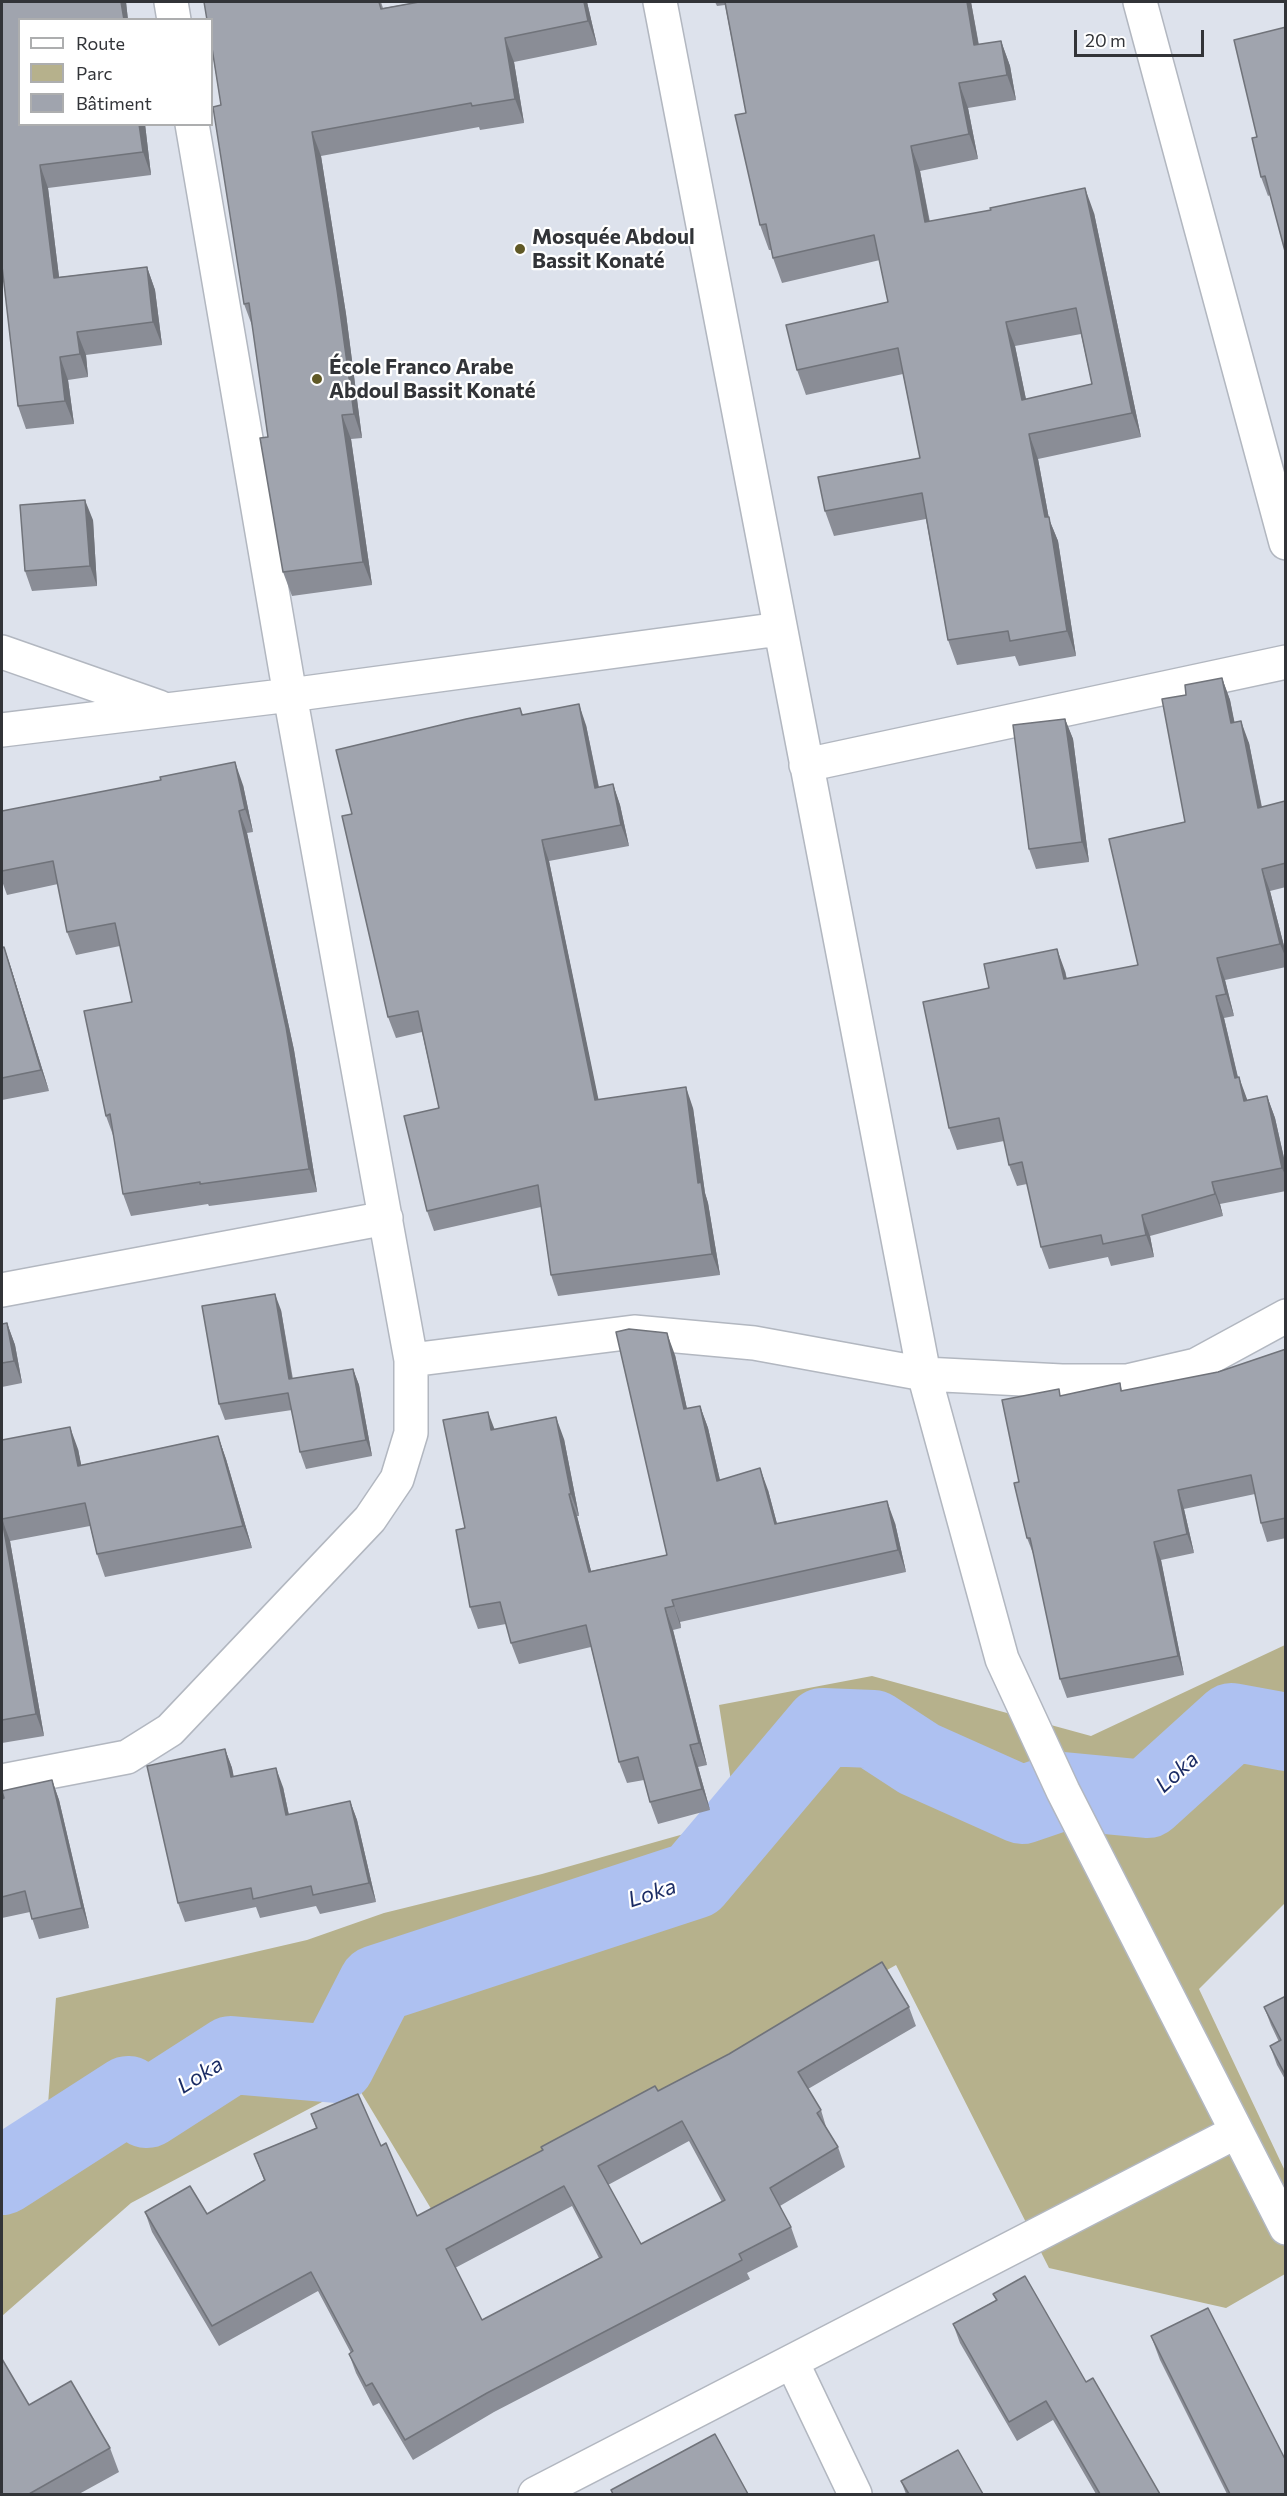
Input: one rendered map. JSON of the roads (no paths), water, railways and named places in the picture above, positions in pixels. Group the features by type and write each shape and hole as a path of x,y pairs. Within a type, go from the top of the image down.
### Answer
{"street":[{"path":"171,2 174,18"},
{"path":"660,2 924,1374 1002,1659 1063,1791 1286,2228"},
{"path":"1140,2 1286,543"},
{"path":"2,1780 127,1757 170,1730 370,1519 397,1479 411,1433 411,1360 290,695 192,126"},
{"path":"2,730 290,695 780,629"},
{"path":"2,652 167,710"},
{"path":"806,765 1286,662"},
{"path":"2,1290 386,1218"},
{"path":"411,1360 634,1332 754,1343 924,1374 1062,1381 1127,1381 1196,1365 1286,1316"},
{"path":"535,2494 1236,2132"},
{"path":"792,2362 855,2494"}],"waterway":[{"name":"Loka","path":"2,2176 128,2095 147,2109 231,2055 336,2064 377,1984 694,1880 823,1727 873,1729 919,1759 1022,1805 1063,1791 1147,1799 1232,1722 1286,1732"}],"place":[{"name":"Mosquée Abdoul Bassit Konaté","path":"520,249"},
{"name":"École Franco Arabe Abdoul Bassit Konaté","path":"317,379"}]}
